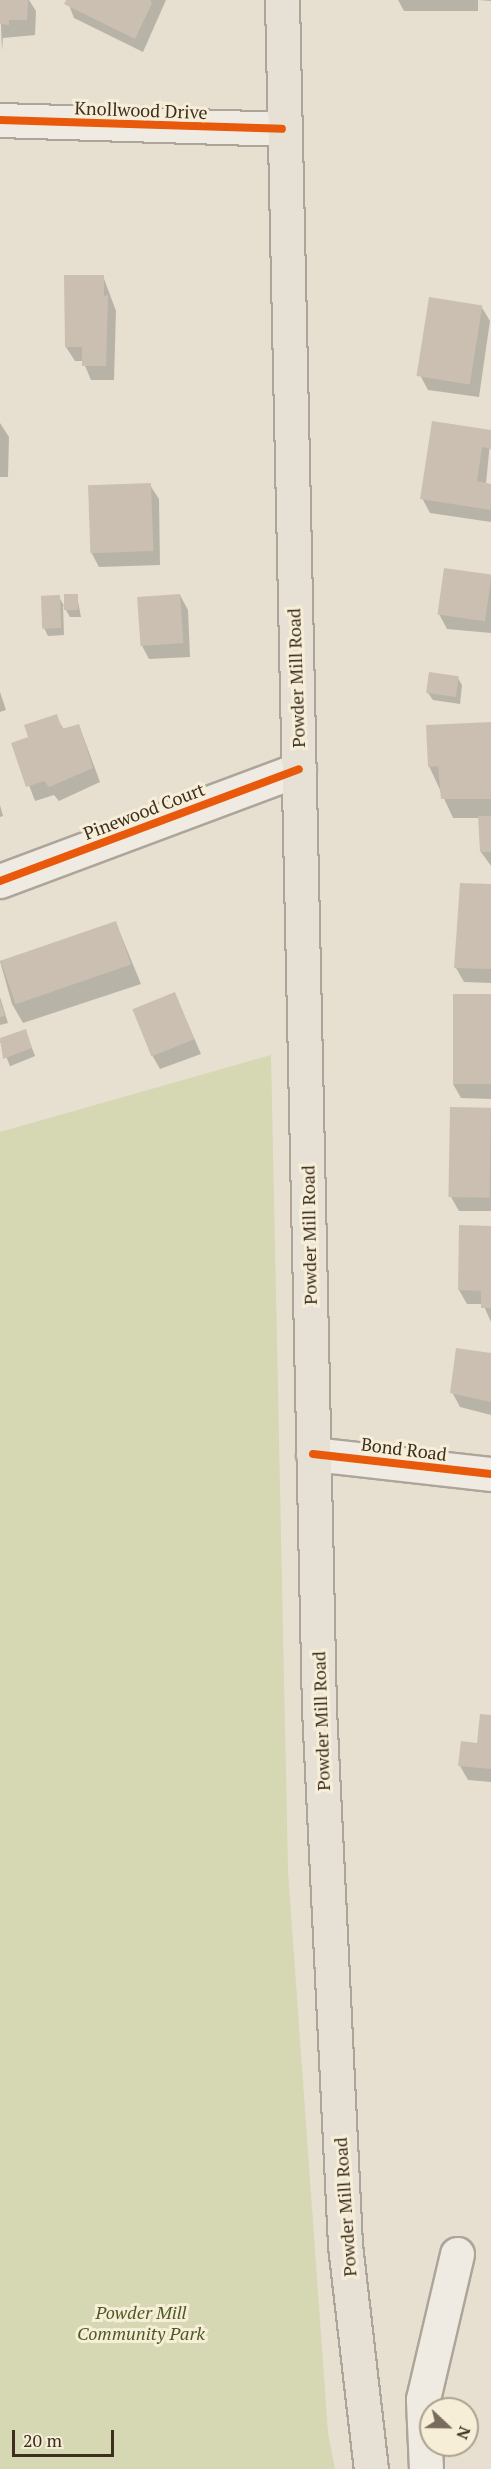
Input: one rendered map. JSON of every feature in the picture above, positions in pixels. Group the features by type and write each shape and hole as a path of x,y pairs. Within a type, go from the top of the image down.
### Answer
{"main road":[{"name":"Powder Mill Road","path":"282,0 282,129 319,1709 345,2245 371,2469"}],"street":[{"name":"Knollwood Drive","path":"0,120 282,129"},
{"name":"Pinewood Court","path":"0,881 298,769"},
{"name":"Bond Road","path":"313,1454 491,1474"},
{"path":"426,2469 423,2399 457,2254"}],"green space":[{"name":"Powder Mill Community Park","path":"271,1055 288,1871 328,2433 335,2469 0,2469 0,1132"}],"building":[{"path":"0,0 28,0 27,20 9,20 9,25 0,24"},
{"path":"66,0 150,0 152,3 135,39 64,4"},
{"path":"64,275 104,275 104,296 108,295 106,366 82,366 82,347 65,347"},
{"path":"429,297 482,305 470,384 416,376"},
{"path":"432,421 491,430 491,449 482,447 477,481 491,484 491,510 420,499"},
{"path":"151,483 153,551 90,553 88,485"},
{"path":"444,568 491,575 485,621 437,615"},
{"path":"64,594 78,594 78,610 64,610"},
{"path":"180,594 183,643 141,646 137,597"},
{"path":"60,595 61,628 42,629 41,596"},
{"path":"429,672 459,676 456,697 426,693"},
{"path":"57,714 62,729 79,724 93,768 49,787 44,781 26,787 11,743 28,737 24,725"},
{"path":"491,722 491,799 441,799 438,766 428,767 426,725"},
{"path":"478,816 491,816 491,852 480,852"},
{"path":"460,883 491,884 491,969 454,968"},
{"path":"116,921 131,964 16,1004 1,961"},
{"path":"175,992 194,1039 151,1057 132,1009"},
{"path":"453,994 491,994 491,1084 453,1084"},
{"path":"0,1000 5,1016 0,1017"},
{"path":"26,1029 32,1048 3,1059 0,1038"},
{"path":"450,1107 491,1108 489,1198 448,1197"},
{"path":"459,1225 491,1226 491,1308 481,1308 481,1291 458,1290"},
{"path":"456,1348 491,1353 491,1402 450,1393"},
{"path":"480,1714 491,1715 491,1769 458,1766 461,1741 477,1743"}],"cycle path":[{"path":"0,120 282,129"},
{"path":"0,881 299,769"},
{"path":"313,1454 491,1474"}]}
